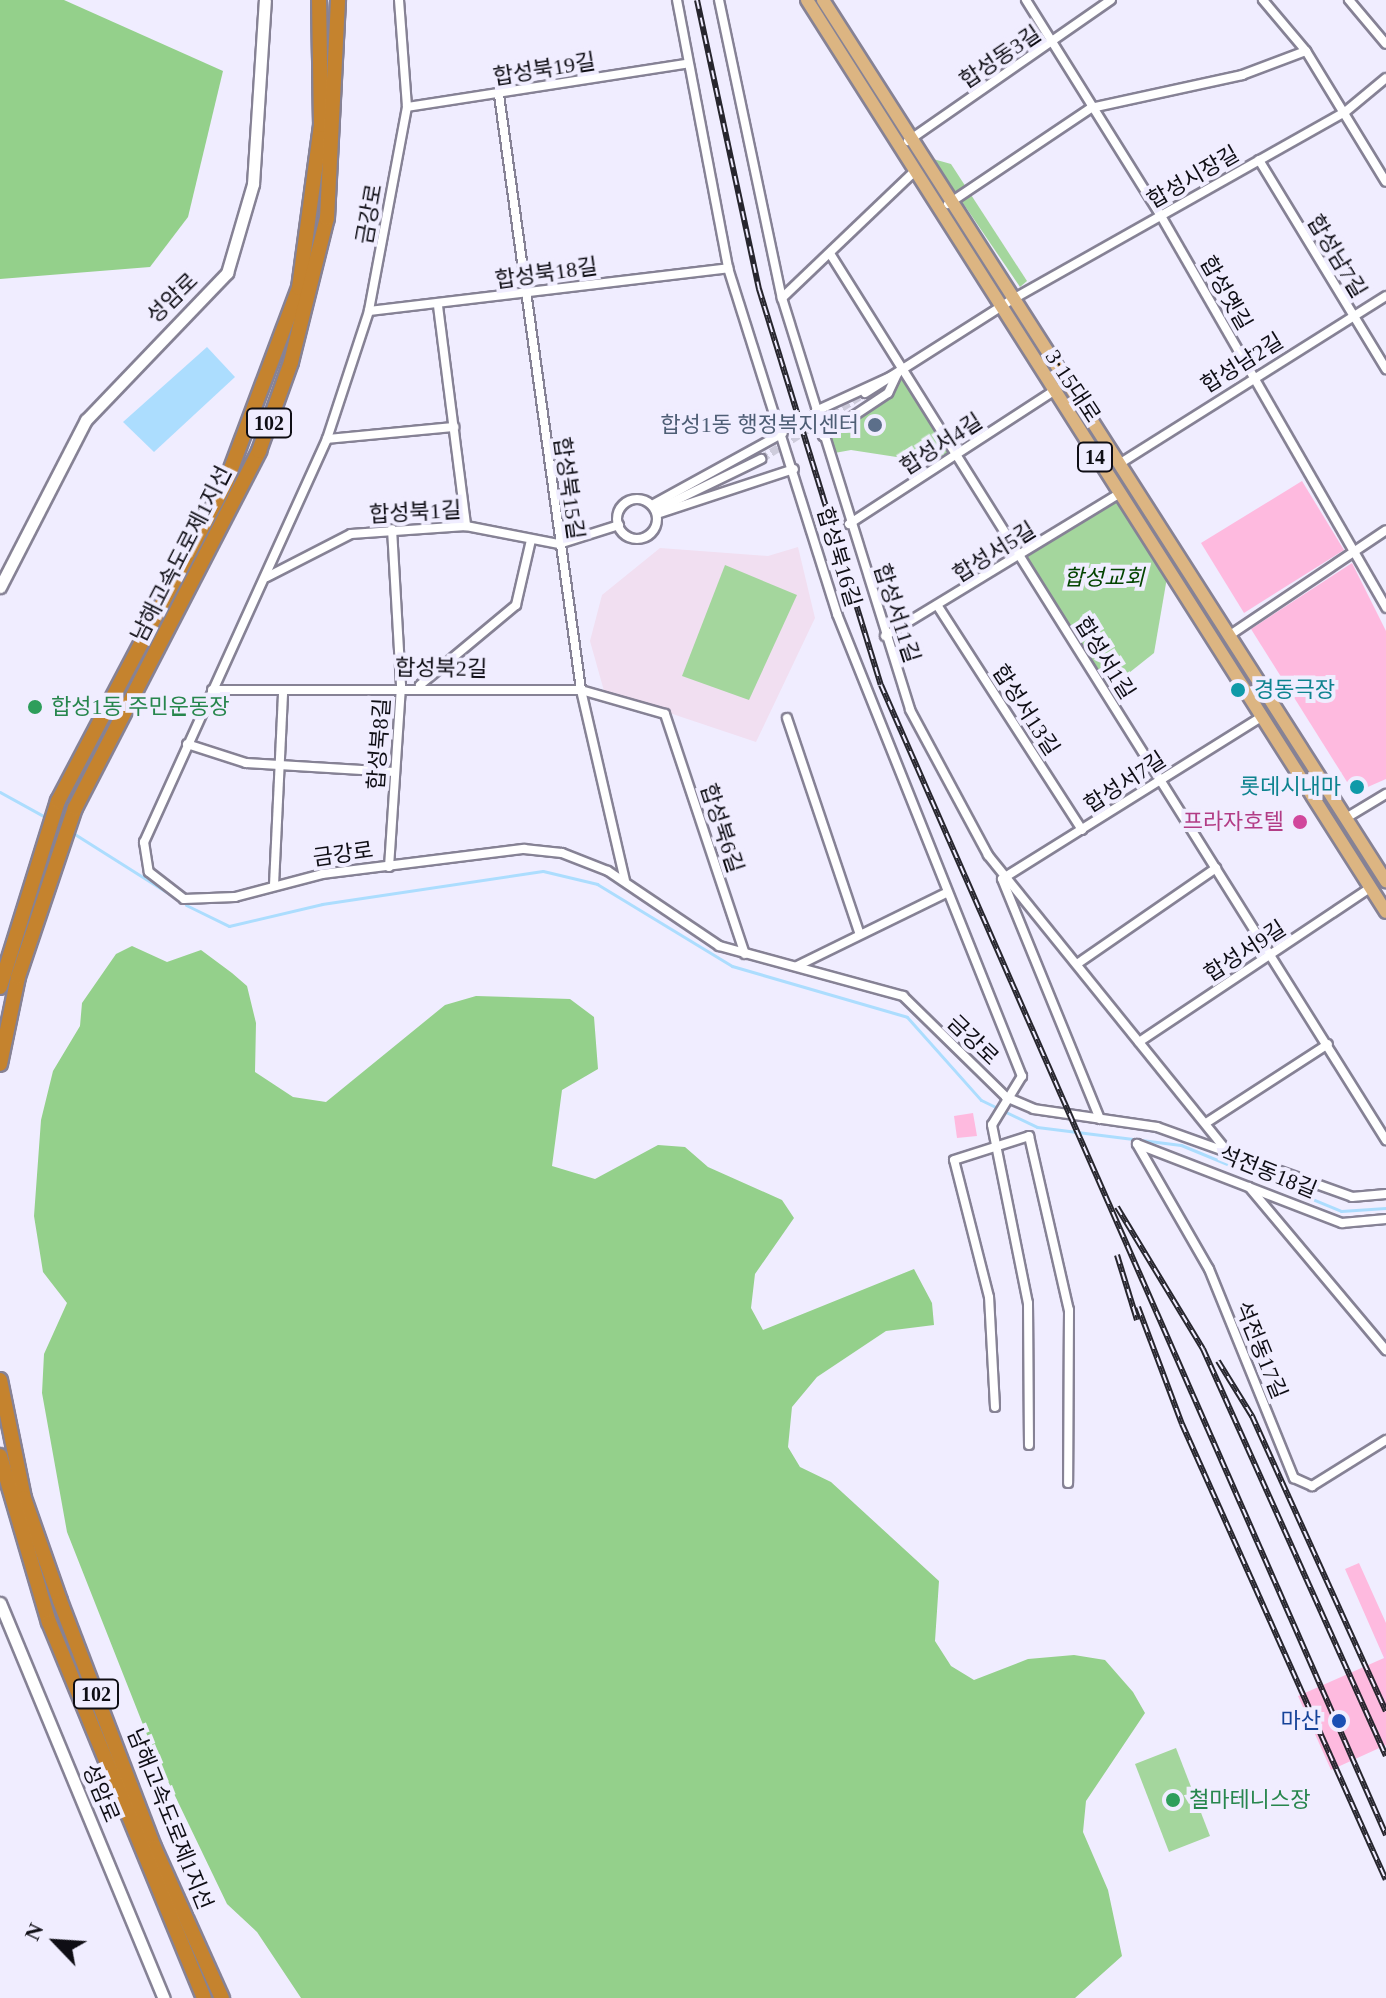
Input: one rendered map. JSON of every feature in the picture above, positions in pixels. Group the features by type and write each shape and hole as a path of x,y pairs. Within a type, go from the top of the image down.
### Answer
{"highway":[{"name":"남해고속도로제1지선","path":"0,987 39,848 58,801 226,482 299,288 321,125 319,0"},
{"name":"남해고속도로제1지선","path":"0,1064 18,977 75,808 259,451 291,362 327,218 338,0"},
{"name":"남해고속도로제1지선","path":"0,1380 24,1498 60,1601 154,1847 222,1998"},
{"name":"남해고속도로제1지선","path":"0,1456 49,1622 204,1998"}],"main road":[{"name":"성암로","path":"0,587 86,420 227,273 253,184 265,0"},
{"name":"3·15대로","path":"807,0 1052,392 1120,493 1386,912"},
{"name":"3·15대로","path":"823,0 907,142 1233,633 1386,881"},
{"name":"성암로","path":"0,1603 164,1998"}],"street":[{"name":"금강로","path":"399,0 407,107 369,311 327,439 144,842 149,872 184,899 524,849 562,853 625,882 719,946 903,996 1005,1098"},
{"name":"합성북16길","path":"677,0 685,64 728,268 783,433 837,614 944,894 1022,1076 1005,1098"},
{"name":"합성서11길","path":"719,0 782,298 849,524 910,710 962,817 1226,1151"},
{"name":"합성옛길","path":"1026,0 1161,216 1386,608"},
{"name":"합성동3길","path":"907,142 1111,0"},
{"path":"1263,0 1306,51 1386,182"},
{"path":"1349,0 1386,44"},
{"path":"948,204 1091,108 1242,75 1306,51"},
{"name":"합성북19길","path":"407,107 685,64"},
{"name":"합성시장길","path":"899,372 1013,299 1345,112 1386,78"},
{"name":"합성북15길","path":"499,95 524,294 581,690 625,882"},
{"name":"합성남7길","path":"1259,160 1386,369"},
{"path":"782,298 831,255 914,172"},
{"name":"합성서1길","path":"831,255 899,372 1020,557 1386,1140"},
{"name":"합성북18길","path":"369,311 438,306 728,268"},
{"name":"합성남2길","path":"1119,464 1253,376 1386,296"},
{"path":"438,306 466,526"},
{"path":"865,393 899,372"},
{"path":"816,411 899,372"},
{"path":"823,436 888,393 899,372"},
{"name":"합성서4길","path":"849,524 1052,392"},
{"path":"327,439 454,427"},
{"path":"783,433 654,510 642,538 619,525 624,503 654,510 794,469"},
{"path":"654,510 761,459"},
{"name":"합성서5길","path":"885,636 939,608 1120,493"},
{"name":"합성북1길","path":"266,577 351,534 466,526 559,544 619,525"},
{"name":"합성북8길","path":"389,867 401,685 392,529"},
{"path":"1233,633 1386,530"},
{"path":"420,685 516,605 531,540"},
{"name":"합성서13길","path":"939,608 1082,830"},
{"name":"합성북2길","path":"212,690 283,691 420,685 581,690 665,714"},
{"path":"274,885 283,691"},
{"name":"합성북6길","path":"665,714 745,954"},
{"name":"합성서7길","path":"1005,872 1082,830 1261,717"},
{"path":"787,718 859,932"},
{"path":"187,744 281,766 395,772"},
{"path":"1346,818 1386,794"},
{"path":"1077,964 1216,868"},
{"path":"1005,872 1001,886 1100,1119"},
{"name":"합성서9길","path":"1139,1042 1271,957 1370,888"},
{"path":"797,966 859,932 944,894"},
{"path":"1206,1123 1328,1044"},
{"path":"1029,1445 1028,1303 997,1146 996,1118 1005,1098 1100,1119 1157,1127 1352,1197 1386,1194"},
{"path":"995,1407 989,1297 954,1160 1029,1136 1069,1310 1068,1483"},
{"name":"석전동18길","path":"1137,1144 1246,1183 1342,1223 1386,1219"},
{"name":"석전동17길","path":"1137,1144 1209,1269 1294,1478 1312,1486 1386,1440"},
{"path":"1246,1183 1386,1350"}],"shaded area":[{"path":"798,547 815,618 756,742 604,691 590,641 602,595 660,548 768,556"}],"green space":[{"path":"0,0 64,0 223,71 188,217 150,267 0,279"},
{"path":"933,159 951,164 1027,281 1020,287"},
{"path":"901,371 956,457 935,469 929,462 851,450 829,454 823,436 888,393"},
{"name":"합성교회","path":"1120,493 1169,566 1154,653 1105,692 1020,557"},
{"path":"725,565 797,595 749,700 682,676"},
{"path":"132,946 167,962 201,950 232,973 247,986 256,1023 255,1072 293,1097 326,1102 445,1005 476,996 570,999 594,1017 598,1069 562,1090 552,1166 595,1179 658,1145 685,1147 708,1167 782,1200 794,1218 755,1274 751,1308 763,1330 914,1269 932,1303 934,1325 886,1331 817,1377 792,1407 788,1447 800,1467 831,1482 939,1581 935,1641 951,1666 974,1680 1028,1659 1074,1655 1105,1660 1133,1692 1145,1713 1086,1801 1083,1832 1108,1890 1122,1956 1075,1998 301,1998 257,1932 227,1904 153,1750 67,1532 42,1393 44,1354 67,1303 43,1272 34,1216 41,1120 53,1071 80,1026 82,1003 116,954"},
{"name":"철마테니스장","path":"1176,1748 1210,1836 1169,1852 1135,1764"}],"water":[{"path":"207,347 235,377 154,452 123,422"}],"building":[{"path":"1302,481 1344,550 1244,613 1201,543"},
{"path":"1352,563 1386,631 1386,779 1354,793 1251,629"},
{"path":"973,1113 977,1136 957,1138 954,1116"},
{"path":"1359,1563 1386,1623 1386,1745 1331,1770 1298,1696 1384,1658 1345,1569"}],"waterway":[{"path":"0,792 49,819"},
{"path":"73,833 179,900"},
{"path":"186,905 229,926 322,904 543,871 597,884 732,966 907,1017 981,1100 1037,1127 1181,1145 1341,1211 1386,1208"}],"tunnel":[{"path":"761,459 865,393"}],"railway":[{"path":"697,0 759,289 881,685 1386,1835"},
{"path":"1117,1207 1203,1349 1386,1756"},
{"path":"1117,1255 1137,1320"},
{"path":"1138,1307 1182,1424 1386,1879"},
{"path":"1218,1361 1252,1416 1386,1711"}],"place":[{"name":"합성1동 행정복지센터","path":"875,425"},
{"name":"경동극장","path":"1238,690"},
{"name":"합성1동 주민운동장","path":"35,707"},
{"name":"롯데시내마","path":"1357,787"},
{"name":"프라자호텔","path":"1300,822"},
{"name":"마산","path":"1339,1721"},
{"name":"철마테니스장","path":"1173,1800"}]}
